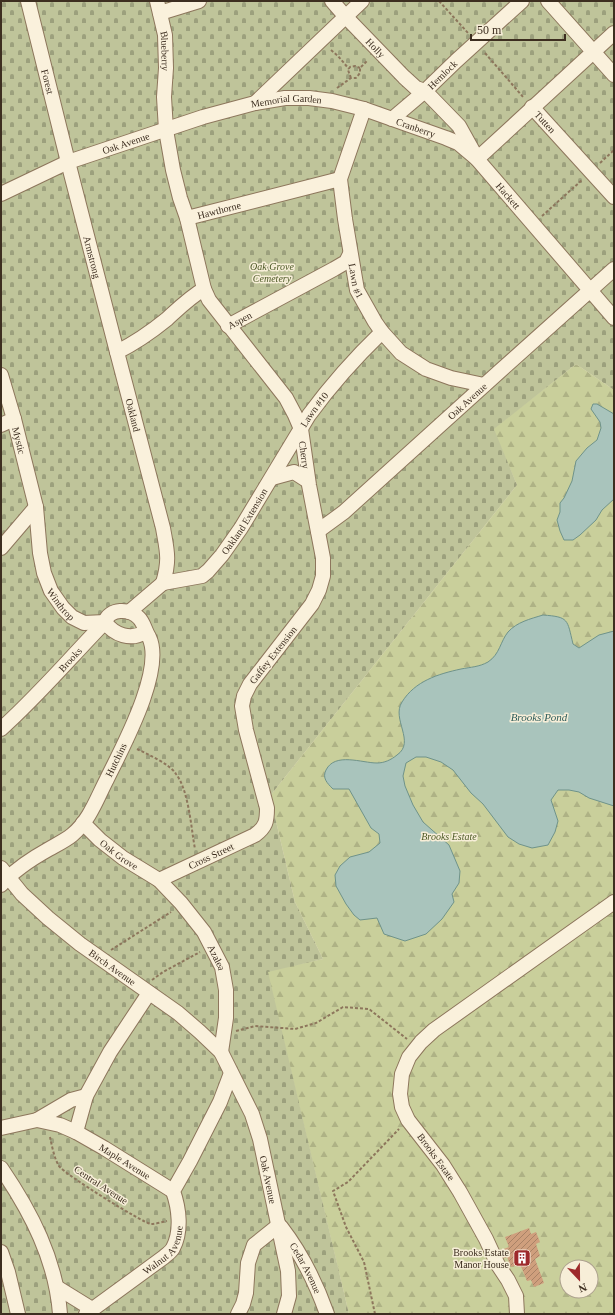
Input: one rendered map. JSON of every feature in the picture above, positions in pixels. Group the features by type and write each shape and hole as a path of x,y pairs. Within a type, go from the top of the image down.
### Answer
{"lane":[{"name":"Forest","path":"28,1 68,162"},
{"name":"Blueberry","path":"166,130 164,98 166,68 165,35 159,7 199,1"},
{"name":"Holly","path":"332,1 378,51 416,88 425,91"},
{"path":"345,16 362,1"},
{"name":"Hemlock","path":"476,158 459,126 425,91 522,1"},
{"path":"548,1 614,75"},
{"name":"Memorial Garden","path":"254,103 345,16"},
{"name":"Tutten","path":"614,33 532,108 614,197"},
{"name":"Cranberry","path":"392,119 425,91"},
{"name":"Memorial Garden","path":"254,103 285,98 309,98 326,100 364,109 392,119"},
{"name":"Oak Avenue","path":"1,194 68,162 203,117 254,103"},
{"path":"476,158 532,108"},
{"name":"Lawn #1","path":"364,109 340,179 350,254 357,290 375,322 401,353 426,369 451,378 484,385"},
{"name":"Cranberry","path":"392,119 452,140 476,158"},
{"name":"Hawthorne","path":"166,130 173,170 187,218 340,179"},
{"name":"Hackett","path":"476,158 614,318"},
{"name":"Armstrong","path":"68,162 117,352"},
{"name":"Aspen","path":"187,218 204,289 209,300 228,326 346,262 350,254"},
{"name":"Oak Avenue","path":"318,531 344,512 614,269"},
{"path":"117,352 136,342 166,319 191,296 204,289"},
{"name":"Lawn #10","path":"228,326 286,398 301,429"},
{"name":"Lawn #10","path":"301,429 318,402 337,378 382,332"},
{"name":"Oakland","path":"117,352 163,528 168,556 168,568 163,582"},
{"name":"Mystic","path":"1,375 14,419 36,507"},
{"path":"1,425 14,419"},
{"name":"Oakland Extension","path":"163,582 202,576 208,571 222,555 241,528 301,429"},
{"name":"Cherry","path":"301,429 308,481 318,531"},
{"name":"Cherry","path":"272,478 294,472 308,481"},
{"path":"1,548 36,507"},
{"name":"Winthrop","path":"36,507 40,553 43,569 51,591 63,608 72,617 84,623 104,622"},
{"name":"Gaffey Extension","path":"263,829 267,820 267,808 246,730 242,706 244,696 250,684 312,604 319,590 323,576 323,558 318,531"},
{"path":"145,632 140,635 129,637 119,634 109,628 104,622 106,618 114,612 129,612 163,582"},
{"name":"Hutchins","path":"3,877 72,835 83,823 91,813 125,742 144,700 153,654 149,638 145,632 144,624 139,617 129,612"},
{"name":"Brooks","path":"1,729 18,714 104,622"},
{"name":"Oak Grove","path":"83,823 100,840 123,858 159,880"},
{"name":"Cross Street","path":"159,880 255,835 263,829"},
{"name":"Birch Avenue","path":"3,877 48,918 80,944 178,1013 221,1052"},
{"name":"Azalea","path":"159,880 204,932 222,967 226,990 226,1018 221,1052"},
{"name":"Brooks Estate","path":"516,1314 516,1296 460,1192 444,1164 408,1120 402,1107 400,1094 402,1074 409,1057 434,1030 614,902"},
{"path":"76,1132 86,1096 146,990"},
{"name":"Oak Avenue","path":"221,1052 252,1114 260,1139 288,1271 289,1296 284,1314"},
{"path":"173,1191 220,1102 231,1072"},
{"path":"1,1128 40,1120 71,1100 86,1096"},
{"name":"Maple Avenue","path":"40,1120 60,1125 76,1132 173,1191"},
{"path":"1,1168 21,1198 38,1232 50,1261 58,1288 60,1314"},
{"name":"Walnut Avenue","path":"91,1312 172,1250 176,1240 179,1221 177,1201 173,1191"},
{"path":"238,1314 246,1293 248,1263 254,1245 279,1225"},
{"name":"Cedar Avenue","path":"279,1225 294,1244 308,1268 326,1314"},
{"path":"1,1252 8,1272 18,1314"},
{"path":"58,1288 91,1312"}],"path":[{"path":"440,1 532,108"},
{"path":"320,40 338,56 349,69 351,78"},
{"path":"326,100 336,89 351,78 356,78 360,73 360,68 378,51"},
{"path":"349,69 350,67 355,66 360,68"},
{"path":"533,224 614,150"},
{"path":"125,742 159,760 176,773 186,794 198,862"},
{"path":"99,958 182,905"},
{"path":"146,990 163,972 212,946"},
{"path":"223,1035 255,1026 295,1029 316,1023 343,1007 370,1008 417,1048"},
{"name":"Central Avenue","path":"40,1120 50,1136 60,1167 94,1191 151,1224 169,1221 178,1215"},
{"path":"375,1314 364,1262 346,1227 333,1191 348,1182 408,1120"}],"green space":[{"name":"Oak Grove Cemetery","path":"1,1 614,1 614,390 576,364 494,429 517,485 270,796 295,902 323,959 268,972 349,1314 1,1314"},
{"name":"Brooks Estate","path":"576,364 614,390 614,1314 349,1314 267,971 323,959 295,902 270,796 517,485 493,429"}],"water":[{"path":"593,404 597,404 614,414 614,499 602,510 596,520 580,535 573,540 564,540 557,520 560,512 560,503 572,481 576,461 587,448 597,440 601,428 600,422 591,409"},
{"name":"Brooks Pond","path":"543,615 562,618 566,621 573,644 579,648 599,635 614,631 614,806 589,798 579,792 558,790 551,800 558,821 555,832 548,845 532,848 519,844 508,837 483,804 471,793 453,770 441,762 426,757 416,757 406,763 403,776 405,786 413,805 423,822 449,845 460,871 459,883 452,894 454,902 442,919 426,934 405,941 384,934 377,918 360,920 354,915 336,886 335,875 340,866 350,857 369,852 380,843 379,834 371,828 349,789 333,789 325,778 326,770 336,761 349,760 380,763 395,757 402,750 404,744 399,709 402,702 413,689 436,676 485,664 492,659 505,636 515,626 524,621"}],"building":[{"name":"Brooks Estate Manor House","path":"529,1228 531,1234 536,1232 540,1242 536,1244 540,1256 535,1259 544,1283 534,1287 531,1280 527,1281 520,1264 511,1267 507,1257 500,1260 496,1252 509,1247 505,1237"}],"place":[{"name":"Brooks Estate Manor House","path":"522,1258"}]}
